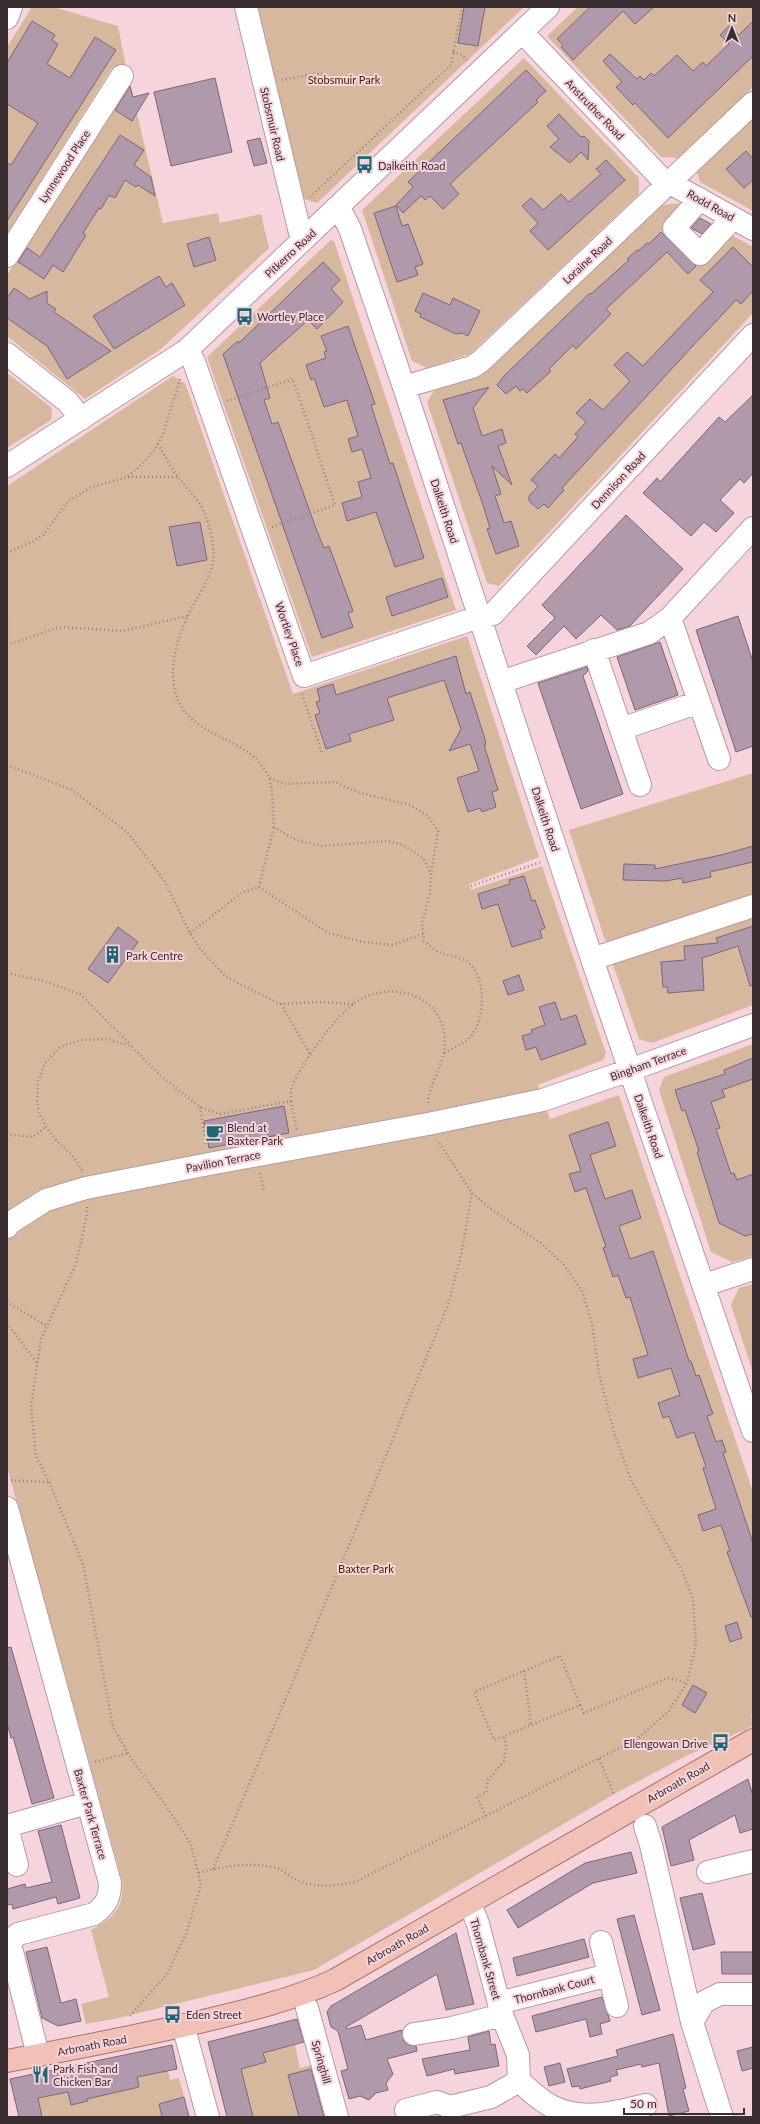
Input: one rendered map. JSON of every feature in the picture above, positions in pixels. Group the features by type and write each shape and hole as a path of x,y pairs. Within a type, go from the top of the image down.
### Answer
{"main road":[{"name":"Arbroath Road","path":"7,2061 88,2047 183,2025 303,1994 335,1980 753,1740"}],"street":[{"path":"7,18 11,7"},
{"name":"Stobsmuir Road","path":"246,7 302,241"},
{"name":"Pitkerro Road","path":"7,466 81,419 191,356 302,241 339,208 548,7"},
{"name":"Anstruther Road","path":"522,32 661,178 670,182"},
{"name":"Lynnewood Place","path":"7,256 122,76"},
{"name":"Loraine Road","path":"404,387 472,367 481,361 753,103"},
{"name":"Rodd Road","path":"670,182 753,229"},
{"path":"700,199 674,228 700,254 733,218"},
{"name":"Dalkeith Road","path":"339,208 350,229 404,387 592,959 753,1431"},
{"name":"Dennison Road","path":"480,618 493,614 753,335"},
{"path":"7,354 68,402 81,419"},
{"name":"Wortley Place","path":"191,356 304,676 480,618"},
{"path":"501,682 649,632 670,618 753,528"},
{"path":"670,618 718,759"},
{"path":"594,650 640,785"},
{"path":"621,729 699,702"},
{"path":"592,959 753,906"},
{"name":"Bingham Terrace","path":"543,1100 753,1025"},
{"name":"Pavilion Terrace","path":"7,1227 10,1223 46,1200 86,1188 428,1124 543,1100"},
{"path":"704,1285 753,1269"},
{"name":"Baxter Park Terrace","path":"7,1508 110,1883 110,1896 104,1906 94,1914 18,1934 9,1940 38,2056"},
{"path":"17,1865 7,1826 87,1803"},
{"path":"644,1826 651,1845 692,2022 722,2117"},
{"path":"708,1872 753,1861"},
{"name":"Thornbank Street","path":"470,1903 478,1924 501,2009 518,2056 519,2080"},
{"name":"Thornbank Court","path":"600,1942 617,2006"},
{"name":"Thornbank Court","path":"501,2009 609,1975"},
{"path":"692,2022 704,2002 720,1994 753,1994"},
{"name":"Springhill","path":"307,2008 337,2117"},
{"name":"Thornbank Street","path":"414,2034 452,2028 501,2009"},
{"path":"183,2025 208,2117"},
{"path":"406,2110 437,2102 450,2107 457,2106 491,2097 519,2080 553,2108 580,2115 606,2115 646,2105"}],"path":[{"path":"310,198 451,65 462,7"},
{"path":"454,52 465,58"},
{"path":"281,80 313,74 325,74"},
{"path":"127,477 154,451 158,444 163,434 180,378 191,356"},
{"path":"210,407 293,378 335,505 254,533"},
{"path":"158,444 178,477 205,513 212,541 213,562 176,644 173,666 174,687 181,705 190,720 244,749 258,760 269,777 274,827 259,886"},
{"path":"7,553 34,541 43,535 68,501 92,487 127,477 178,477"},
{"path":"7,617 7,646 60,627 123,631 161,624 188,616"},
{"path":"304,676 301,692 322,753"},
{"path":"7,765 72,790 127,832 164,880 190,933 201,950 226,977 267,999 281,1004 317,1002 354,1004"},
{"path":"269,777 284,784 335,782 357,792 410,805 428,816 438,831 431,874 430,892 422,924 424,941 438,952 466,961 476,972 481,983 482,1001 479,1019 470,1037 444,1053"},
{"path":"274,827 293,839 321,846 388,842 403,845 424,858 431,874"},
{"path":"472,886 558,856"},
{"path":"190,933 243,892 259,886"},
{"path":"259,886 328,933 363,942 392,945 423,934"},
{"path":"7,973 44,981 80,994 162,1077 200,1108 220,1114 291,1101"},
{"path":"200,1873 213,1869 252,1865 280,1870 295,1879 325,1888 355,1882 637,1739 669,1711 687,1683 696,1643 693,1600 682,1571 631,1480 614,1432 599,1373 592,1324 582,1291 564,1265 541,1243 492,1210 472,1193 447,1157 428,1124 428,1102 434,1080 443,1063 445,1040 439,1018 425,1000 406,992 379,992 358,1000 339,1018 310,1054 292,1088 291,1101 300,1147"},
{"path":"281,1004 310,1054"},
{"path":"124,2023 167,1974 186,1934 201,1885 200,1873 191,1844 128,1753 113,1727 83,1564 36,1456 31,1406 41,1339 76,1264 87,1214 86,1188 82,1166 56,1141 40,1116 37,1102 38,1081 45,1063 60,1047 81,1040 107,1039 131,1046"},
{"path":"200,1108 209,1164"},
{"path":"7,1133 12,1136 33,1137 46,1127"},
{"path":"260,1174 264,1191"},
{"path":"213,1869 298,1670 448,1305 462,1248 472,1193"},
{"path":"7,1302 47,1326"},
{"path":"7,1323 37,1363"},
{"path":"7,1480 48,1482"},
{"path":"580,1705 494,1740 474,1692 560,1656 584,1713 668,1678 687,1683"},
{"path":"524,1671 531,1725"},
{"path":"486,1816 477,1797 486,1794 488,1780 504,1761 506,1745 504,1736"},
{"path":"90,1764 128,1753"},
{"path":"599,1759 614,1794"}],"green space":[{"path":"32,7 53,7 118,26 128,77 112,68 7,234 7,47"},
{"name":"Stobsmuir Park","path":"252,7 524,7 317,203 297,197"},
{"path":"578,7 753,7 753,87 678,158 661,157 547,36"},
{"path":"524,58 639,178 639,194 470,354 427,368 412,361 362,210"},
{"path":"130,84 163,223 218,213 220,223 261,214 269,248 161,349 85,399 7,336 7,275"},
{"path":"753,119 753,211 700,182 697,172"},
{"path":"682,203 663,230 654,239 688,274 728,233 753,247 753,313 499,586 487,583 427,402 435,389 661,205"},
{"path":"331,240 334,241 456,610 312,657 207,357"},
{"path":"7,373 52,408 51,420 7,448"},
{"name":"Baxter Park","path":"173,376 185,383 293,694 467,636 539,857 469,884 471,890 542,866 606,1053 603,1060 538,1085 550,1119 619,1095 753,1492 753,1713 751,1714 753,1726 686,1756 618,1792 314,1970 114,2019 86,2024 81,2004 109,1997 91,1930 112,1916 120,1905 122,1898 122,1880 7,1467 7,486"},
{"path":"753,773 753,900 614,945 605,940 569,830"},
{"path":"753,913 753,1005 652,1043 639,1039 611,959"},
{"path":"753,1044 753,1256 732,1262 711,1252 659,1090 664,1077"},
{"path":"753,1284 753,1373 731,1305 739,1288"},
{"path":"295,2045 300,2068 311,2065 312,2069 288,2075 299,2117 253,2117 238,2059 259,2064 266,2062 263,2053"},
{"path":"168,2071 170,2080 179,2078 184,2097 159,2104 162,2117 42,2117 35,2099 68,2092 71,2105 88,2101 85,2088 100,2096 121,2091 119,2081 133,2088 139,2087 137,2077"}],"building":[{"path":"464,7 485,7 478,46 458,43"},
{"path":"590,7 654,7 635,24 623,11 573,60 561,47 563,45 557,39"},
{"path":"32,21 55,35 52,40 58,44 47,64 70,78 95,37 116,50 7,221 7,163 11,165 38,123 7,104 7,63"},
{"path":"753,21 753,56 668,138 635,103 633,105 616,87 622,82 603,61 610,54 637,79 640,76 644,80 651,73 654,76 677,55 693,71 703,62 706,66 729,44 720,35 729,26 739,35"},
{"path":"526,70 546,91 536,100 538,102 450,184 459,194 443,209 430,196 425,200 421,196 403,213 396,205 413,187 408,182"},
{"path":"215,78 232,152 171,166 154,92"},
{"path":"130,86 133,97 149,93 132,121 115,110"},
{"path":"559,114 581,137 584,136 589,141 588,160 581,152 570,163 550,147 559,139 547,126"},
{"path":"120,135 144,150 134,165 151,177 155,196 138,185 136,187 125,180 115,198 109,195 101,209 99,208 83,233 86,235 63,272 53,265 44,279 18,262 27,248 40,257"},
{"path":"260,138 267,163 254,166 247,141"},
{"path":"746,151 753,159 753,180 744,188 726,169"},
{"path":"606,160 625,180 548,250 530,231 538,223 522,206 531,198 543,210 561,194 569,202 601,174 596,169"},
{"path":"396,206 402,226 408,224 423,264 415,267 418,275 397,282 374,213"},
{"path":"700,218 711,224 702,234 691,228"},
{"path":"661,232 696,266 688,274 667,252 606,309 611,314 576,349 573,345 549,369 551,371 527,393 523,389 520,391 516,386 506,394 497,385 505,375 590,293 591,294 629,260 627,259 637,250 638,251 647,243 649,244"},
{"path":"209,237 216,260 194,267 187,244"},
{"path":"733,247 753,267 753,291 741,304 736,300 562,488 564,490 548,508 544,504 538,509 529,501 529,496 538,486 531,480 555,454 559,458 578,437 575,434 586,422 576,413 590,399 603,410 630,381 614,365 627,352 643,366 713,292 700,280"},
{"path":"323,262 340,280 331,289 343,302 317,329 308,320 260,363 270,398 264,400 272,424 278,422 315,526 324,548 329,546 353,611 348,613 353,627 322,638 223,354 238,341 239,343"},
{"path":"159,276 166,287 172,283 185,305 114,349 93,316"},
{"path":"14,288 30,299 47,291 47,303 56,309 54,312 111,351 67,379 47,346 7,318 7,298"},
{"path":"423,293 450,305 453,298 480,311 468,336 462,333 456,334 420,317 421,314 415,311"},
{"path":"348,326 375,404 371,405 390,464 393,463 424,558 395,567 376,512 347,521 342,503 362,497 358,482 371,478 362,449 352,452 348,439 358,436 347,400 324,407 314,378 311,380 306,365 326,358 324,352 327,351 321,336"},
{"path":"489,387 473,408 482,436 502,429 506,443 498,446 512,485 492,466 501,494 495,496 504,523 511,521 519,546 496,554 487,529 490,528 483,505 461,443 458,444 443,400"},
{"path":"753,395 753,473 744,483 740,479 720,500 734,513 716,532 704,522 691,536 643,493 657,478 660,482 719,417 725,422"},
{"path":"626,515 683,569 630,626 617,630 601,615 576,639 564,626 536,655 527,646 555,618 542,605"},
{"path":"200,522 207,560 177,566 169,527"},
{"path":"442,578 448,597 392,616 386,597"},
{"path":"738,616 753,662 753,746 736,752 696,630"},
{"path":"660,642 678,695 635,710 617,657"},
{"path":"456,656 466,694 470,692 485,739 486,745 484,745 498,790 492,792 496,807 482,812 480,808 468,812 457,778 479,771 470,744 449,751 461,729 444,680 387,698 394,720 349,734 351,741 326,749 315,715 320,713 316,702 320,701 317,689 333,684 336,695"},
{"path":"587,667 588,671 583,676 623,794 581,809 538,683"},
{"path":"753,846 753,862 710,872 711,877 683,883 682,878 666,881 623,880 624,864 655,865 655,869 721,855"},
{"path":"524,876 532,901 535,900 545,928 540,930 542,938 512,947 498,904 482,909 478,894 510,884 509,880"},
{"path":"753,926 753,985 750,986 738,946 702,958 704,990 668,993 667,987 663,987 661,962 685,960 684,946 718,943 716,938"},
{"name":"Park Centre","path":"118,927 138,942 108,983 88,969"},
{"path":"519,975 524,990 508,995 503,981"},
{"path":"555,1002 561,1020 576,1015 586,1044 541,1060 536,1047 526,1050 522,1036 532,1033 531,1030 545,1025 539,1007"},
{"path":"753,1058 753,1079 722,1090 725,1097 711,1102 720,1128 716,1129 731,1174 734,1173 737,1180 753,1174 753,1234 745,1236 719,1223 697,1152 699,1151 685,1110 682,1111 675,1090 725,1074 724,1070"},
{"path":"284,1106 289,1133 209,1148 204,1121"},
{"path":"608,1122 616,1146 590,1155 605,1199 632,1190 641,1218 619,1226 630,1259 653,1251 689,1361 691,1361 696,1376 699,1375 713,1414 707,1416 716,1442 722,1440 726,1452 723,1453 753,1543 753,1616 751,1617 727,1552 730,1551 721,1525 703,1531 698,1515 716,1509 703,1468 706,1467 694,1432 677,1438 669,1416 663,1418 658,1403 680,1395 671,1368 638,1378 633,1359 648,1355 630,1297 626,1298 618,1275 613,1277 603,1248 606,1247 586,1188 575,1192 569,1174 581,1171 569,1135"},
{"path":"737,1622 742,1638 730,1642 725,1626"},
{"path":"11,1647 54,1798 32,1804 13,1737 11,1738 7,1723 7,1648"},
{"path":"693,1685 707,1693 695,1713 682,1705"},
{"path":"748,1779 753,1796 753,1829 740,1833 735,1815 689,1840 694,1860 671,1866 662,1827"},
{"path":"61,1825 80,1898 58,1904 56,1897 13,1909 12,1904 7,1905 7,1889 25,1884 26,1888 52,1882 38,1831"},
{"path":"631,1852 637,1873 593,1883 518,1928 507,1910 585,1863"},
{"path":"702,1893 715,1944 693,1950 680,1898"},
{"path":"634,1915 660,2010 642,2015 617,1919"},
{"path":"456,1933 474,2004 446,2010 437,1974 346,2027 347,2029 361,2025 366,2040 402,2030 404,2042 409,2045 416,2046 417,2051 387,2059 393,2074 386,2083 388,2090 376,2093 369,2100 360,2096 349,2099 341,2071 348,2069 338,2031 331,2027 327,2012 331,2006"},
{"path":"584,1939 589,1957 517,1976 513,1958"},
{"path":"47,1947 61,2003 76,1999 81,2021 58,2026 42,2018 26,1952"},
{"path":"721,1952 753,1952 753,1974 722,1974"},
{"path":"602,1997 610,2021 600,2024 602,2034 590,2037 586,2019 536,2032 532,2016"},
{"path":"297,2019 304,2042 263,2053 266,2062 241,2069 253,2117 227,2117 208,2042"},
{"path":"489,2031 491,2045 495,2044 499,2066 455,2074 454,2069 427,2076 422,2059 470,2050 468,2037"},
{"path":"673,2034 686,2088 683,2089 689,2111 669,2116 659,2063 642,2067 641,2064 616,2070 618,2075 610,2077 611,2081 580,2089 579,2086 572,2087 567,2069 618,2056 616,2050"},
{"path":"172,2045 177,2069 137,2077 139,2087 87,2099 88,2101 71,2105 68,2092 38,2098 42,2117 19,2117 10,2079"},
{"path":"753,2047 753,2068 742,2071 737,2051"},
{"path":"560,2063 565,2082 549,2086 544,2067"},
{"path":"311,2069 324,2117 299,2117 288,2075"},
{"path":"184,2097 189,2117 162,2117 159,2104"}],"place":[{"name":"Dalkeith Road","path":"365,165"},
{"name":"Wortley Place","path":"244,316"},
{"name":"Park Centre","path":"113,955"},
{"name":"Blend at Baxter Park","path":"214,1133"},
{"name":"Ellengowan Drive","path":"721,1743"},
{"name":"Eden Street","path":"173,2014"},
{"name":"Park Fish and Chicken Bar","path":"40,2074"}]}
